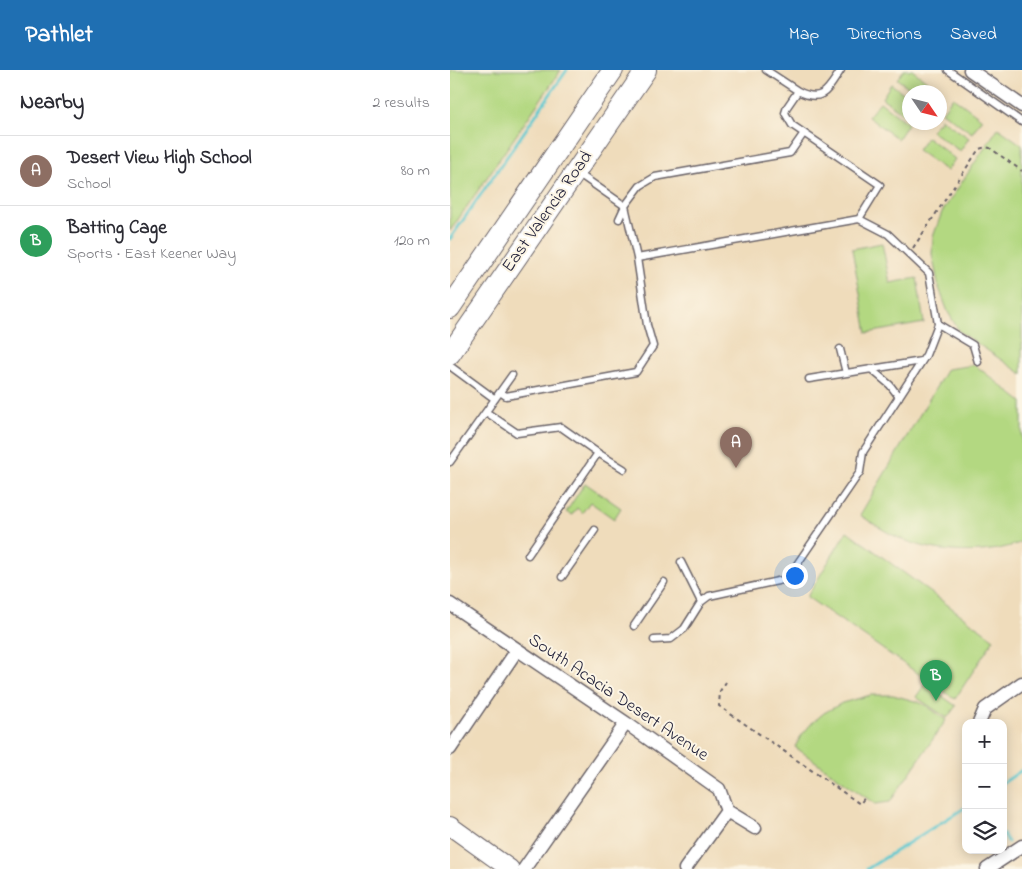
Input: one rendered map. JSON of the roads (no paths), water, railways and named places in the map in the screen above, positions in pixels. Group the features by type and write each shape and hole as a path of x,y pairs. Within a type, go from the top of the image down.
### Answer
{"main road":[{"name":"East Valencia Road","path":"450,308 613,70"},
{"name":"East Valencia Road","path":"450,354 646,70"},
{"path":"450,325 459,311 475,272"}],"street":[{"path":"970,70 1022,106"},
{"name":"South Acacia Desert Avenue","path":"450,604 626,723 719,789 727,811"},
{"path":"450,749 517,650"},
{"path":"981,719 985,709 1022,683"},
{"path":"524,869 626,723"},
{"path":"685,869 727,811 755,828"},
{"path":"450,826 510,869"},
{"path":"987,869 1022,846"},
{"path":"1004,858 1011,869"}],"lane":[{"path":"766,70 798,91 812,97 824,93 841,70"},
{"path":"948,70 1022,122"},
{"path":"798,91 785,113 792,126 880,185 859,219"},
{"path":"619,218 625,206 640,186 655,177 790,152 804,134"},
{"path":"500,392 506,396 636,372 653,346 646,325 637,258 625,206 575,172"},
{"path":"637,258 859,219 888,234 929,273 938,324 926,355 863,452 860,472 787,579 709,596 701,602 684,629 671,639 654,640"},
{"path":"938,324 973,345 978,362"},
{"path":"840,349 846,373"},
{"path":"809,379 922,361"},
{"path":"450,366 495,399"},
{"path":"871,369 890,385 899,397"},
{"path":"450,462 512,375"},
{"path":"486,412 517,433 561,427 624,469"},
{"path":"528,555 598,453"},
{"path":"562,577 595,530"},
{"path":"681,562 701,602"},
{"path":"634,626 664,582"}],"waterway":[{"path":"450,239 567,70"},
{"path":"1007,780 1022,770"},
{"path":"867,869 963,809"}],"place":[{"name":"Desert View High School","path":"736,468"},
{"name":"Batting Cage","path":"936,701"}]}
